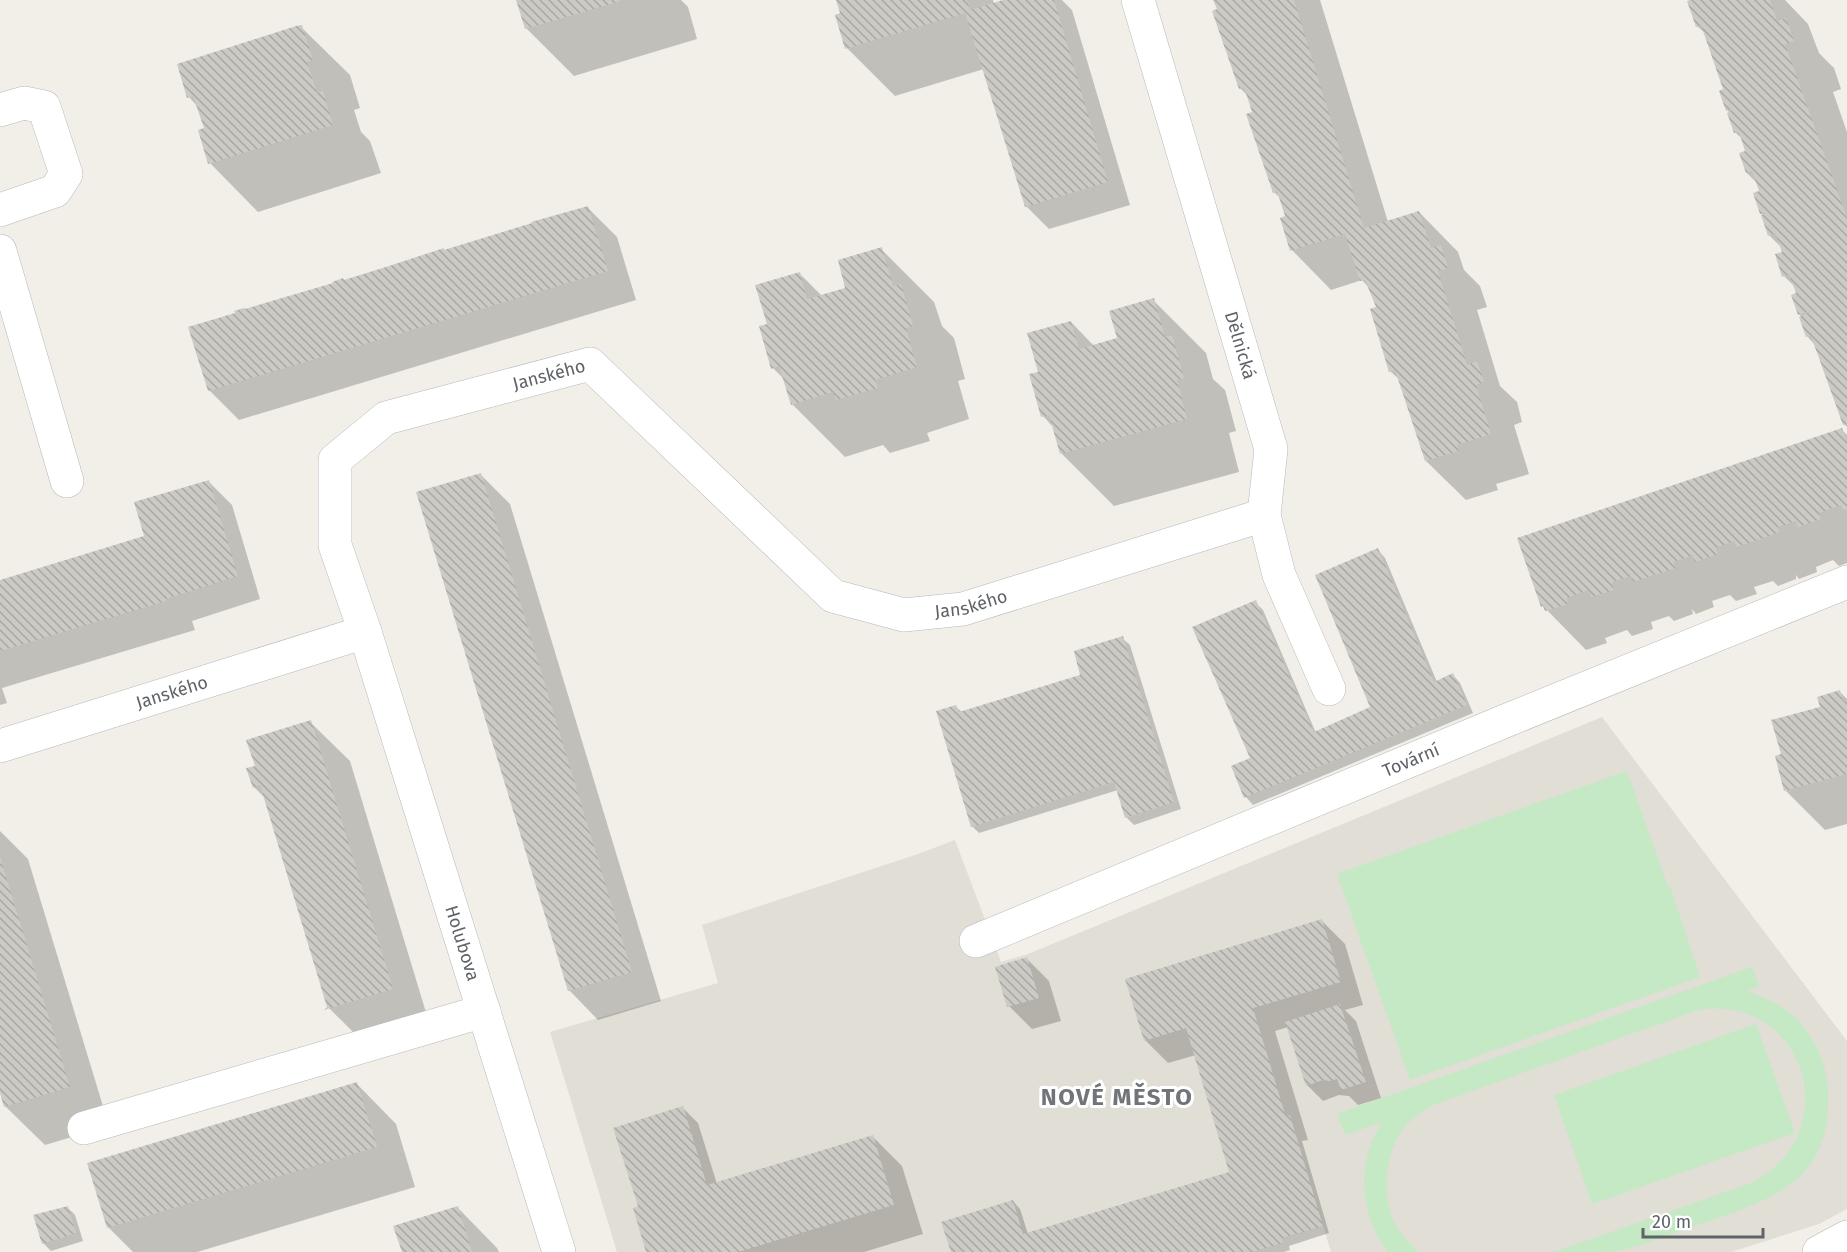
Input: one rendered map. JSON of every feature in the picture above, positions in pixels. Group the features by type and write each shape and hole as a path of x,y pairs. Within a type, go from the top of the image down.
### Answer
{"street":[{"name":"Dělnická","path":"1138,0 1271,449 1264,514 1279,575 1329,689"},
{"path":"0,111 24,103 44,107 66,174 55,191 0,210"},
{"path":"0,251 67,481"},
{"name":"Janského","path":"0,746 365,632 335,545 335,460 386,418 590,364 833,596 904,615 963,609 1264,514"},
{"name":"Tovární","path":"976,941 1847,582"},
{"name":"Holubova","path":"365,632 559,1252"},
{"path":"84,1128 484,1011"},
{"path":"1819,1252 1847,1237"}],"shaded area":[{"path":"1602,717 1847,1041 1847,1209 1819,1224 1731,1252 1331,1252 1323,1226 1282,1238 1283,1243 1252,1252 617,1252 550,1032 718,983 702,925 955,840 1001,962 1028,954"}],"green space":[{"path":"1627,771 1668,887 1670,886 1700,977 1410,1080 1337,874"},
{"path":"1752,967 1759,986 1748,991 1784,1008 1802,1025 1816,1046 1825,1070 1827,1115 1822,1142 1812,1163 1796,1180 1777,1193 1754,1204 1638,1246 1618,1251 1554,1252 1751,1183 1781,1161 1799,1133 1805,1103 1801,1072 1788,1045 1766,1023 1736,1011 1698,1010 1431,1106 1415,1117 1402,1130 1391,1152 1387,1192 1388,1205 1397,1228 1419,1252 1388,1252 1373,1227 1364,1185 1371,1143 1382,1122 1345,1135 1337,1114"},
{"path":"1756,1024 1795,1133 1592,1204 1554,1095"}],"building":[{"path":"516,0 621,0 621,1 525,29"},
{"path":"836,0 967,0 970,10 1003,0 1054,0 1108,182 1025,207 965,13 845,49 835,15 840,13"},
{"path":"1213,0 1294,0 1364,228 1419,211 1431,248 1441,245 1448,268 1438,271 1467,365 1477,361 1484,382 1476,385 1491,434 1457,445 1459,451 1425,461 1395,370 1389,372 1370,309 1376,307 1365,280 1360,281 1345,234 1290,251 1280,218 1285,216 1277,191 1273,193 1246,114 1252,112 1244,87 1239,89 1212,11 1217,9"},
{"path":"1770,0 1777,21 1786,18 1794,41 1785,44 1847,218 1847,423 1843,425 1811,336 1806,337 1799,317 1817,309 1798,315 1791,295 1796,293 1789,274 1782,277 1775,254 1782,252 1775,233 1768,236 1761,215 1767,213 1760,214 1753,193 1759,191 1752,171 1746,173 1739,153 1745,151 1739,132 1734,133 1727,113 1731,109 1726,111 1719,91 1723,89 1701,25 1696,27 1687,1"},
{"path":"302,25 313,60 307,62 317,93 323,91 333,125 208,164 198,130 204,128 193,96 187,98 177,64"},
{"path":"588,206 608,271 208,391 188,327 343,278 344,280"},
{"path":"882,247 893,286 901,284 913,326 906,328 917,367 875,380 878,388 836,400 833,392 791,405 779,366 771,369 759,326 767,324 755,285 800,272 807,299 845,288 838,260"},
{"path":"1154,298 1165,337 1172,335 1184,378 1177,380 1187,419 1060,454 1049,415 1041,417 1029,374 1038,372 1027,333 1071,321 1079,349 1117,338 1109,311"},
{"path":"1842,428 1847,442 1847,509 1843,510 1841,505 1819,513 1821,519 1798,527 1796,521 1777,527 1779,532 1758,540 1755,534 1757,540 1737,547 1734,541 1716,548 1718,554 1695,562 1693,555 1673,562 1676,568 1655,575 1653,568 1654,575 1633,582 1631,576 1612,582 1614,590 1591,597 1589,590 1567,598 1568,604 1545,611 1543,606 1541,607 1517,538"},
{"path":"481,473 632,972 568,991 416,492"},
{"path":"209,480 238,576 166,599 166,601 0,651 0,580 144,536 134,502"},
{"path":"1378,548 1434,682 1453,673 1467,705 1244,798 1231,766 1250,758 1192,627 1256,600 1314,732 1370,707 1315,575"},
{"path":"1123,636 1174,802 1125,818 1114,782 971,827 936,711 956,705 959,712 1080,675 1074,651"},
{"path":"1840,690 1843,701 1847,700 1847,774 1784,791 1775,756 1781,754 1771,720 1820,707 1817,697"},
{"path":"311,720 393,989 324,1010 327,1007 260,785 253,788 246,768 255,766 246,740"},
{"path":"0,857 70,1087 4,1107 0,1093"},
{"path":"1322,919 1341,982 1253,1008 1286,1117 1290,1115 1323,1226 1282,1238 1283,1243 1252,1252 951,1252 941,1222 1013,1200 1023,1234 1229,1172 1186,1028 1144,1041 1125,979"},
{"path":"1027,957 1039,998 1007,1007 995,967"},
{"path":"1340,1004 1366,1082 1341,1090 1337,1079 1323,1080 1306,1086 1285,1022"},
{"path":"357,1082 377,1147 107,1228 87,1163"},
{"path":"683,1106 707,1185 873,1135 894,1205 738,1252 646,1252 633,1208 638,1206 613,1128"},
{"path":"68,1206 76,1233 42,1244 33,1215"},
{"path":"458,1206 472,1252 402,1252 393,1226"}],"district":[{"name":"NOVÉ MĚSTO","path":"1117,1097"}]}
